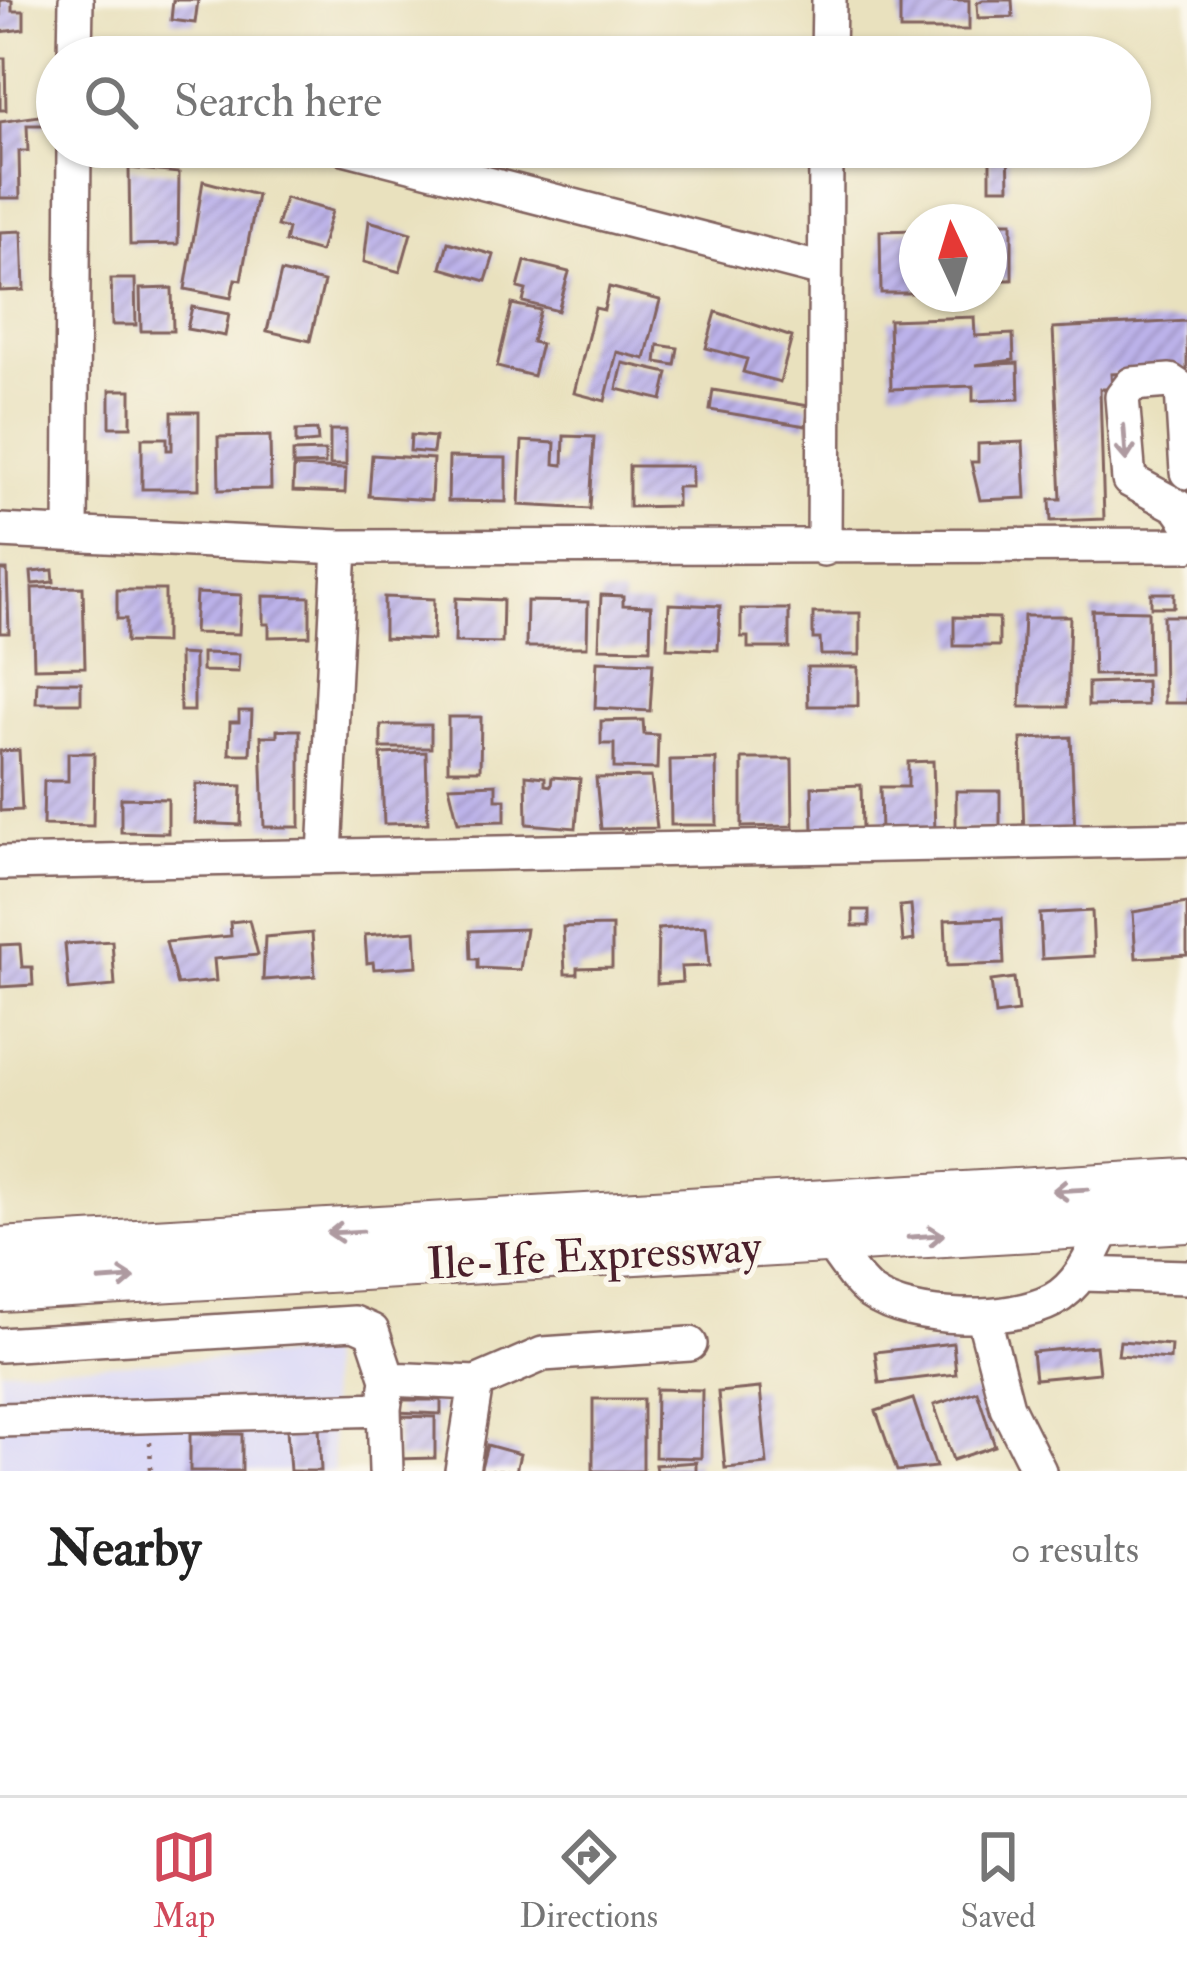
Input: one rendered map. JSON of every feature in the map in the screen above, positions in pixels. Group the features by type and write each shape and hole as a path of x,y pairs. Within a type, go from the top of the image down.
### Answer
{"highway":[{"name":"Ile-Ife Expressway","path":"0,1252 1187,1183"},
{"name":"Ile-Ife Expressway","path":"0,1287 1187,1218"}],"street":[{"path":"75,36 76,0"},
{"path":"828,36 829,0"},
{"path":"70,532 74,168"},
{"path":"426,168 823,270"},
{"path":"824,550 825,168"},
{"path":"1170,381 1182,389 1187,473 1174,509 1138,490 1127,476 1122,398 1132,384 1170,381"},
{"path":"0,531 340,547 824,550 1187,545"},
{"path":"325,855 340,547"},
{"path":"0,863 1187,839"},
{"path":"829,1242 869,1292 893,1303 985,1319 1054,1299 1082,1274 1107,1224"},
{"path":"1082,1274 1187,1277"},
{"path":"985,1319 1007,1407 1039,1471"},
{"path":"0,1345 354,1323 372,1331 386,1394 386,1471"},
{"path":"0,1420 386,1394 476,1382 543,1354 690,1344"},
{"path":"462,1471 476,1382"}],"shaded area":[{"path":"326,1354 334,1471 0,1471 0,1369"}],"building":[{"path":"0,0 12,0 12,11 24,11 24,29 0,32"},
{"path":"173,0 198,0 195,23 171,20"},
{"path":"900,0 969,0 969,30 900,30"},
{"path":"1012,0 1013,17 978,18 977,3"},
{"path":"0,58 5,58 6,110 0,110"},
{"path":"36,116 36,125 27,125 28,151 19,151 20,198 0,198 0,122"},
{"path":"129,168 179,173 178,244 130,245"},
{"path":"990,168 1009,168 1009,188 990,188"},
{"path":"203,181 257,195 241,280 235,279 231,298 185,289"},
{"path":"285,198 332,211 320,252 285,242 288,229 277,226"},
{"path":"369,221 411,233 400,272 364,262"},
{"path":"1007,222 1012,222 1012,280 1007,280"},
{"path":"899,230 899,293 881,293 880,231"},
{"path":"22,231 24,290 0,291 0,232"},
{"path":"448,242 494,255 486,281 441,268"},
{"path":"525,261 569,272 558,311 523,302 526,290 518,288"},
{"path":"281,272 324,282 310,341 267,331"},
{"path":"111,279 135,279 136,325 112,325"},
{"path":"609,287 660,300 645,359 617,352 605,401 574,393 595,308 604,310"},
{"path":"172,288 173,331 141,331 140,289"},
{"path":"512,304 540,310 532,342 541,344 533,376 497,367"},
{"path":"192,307 229,314 225,336 187,329"},
{"path":"716,312 792,337 780,382 743,372 747,359 706,348"},
{"path":"974,317 975,336 1013,334 1014,360 975,365 1018,363 1019,399 973,401 973,386 891,389 889,320"},
{"path":"1187,321 1187,370 1111,374 1112,389 1100,389 1104,519 1051,521 1050,499 1061,499 1053,328"},
{"path":"658,345 678,348 675,365 656,362"},
{"path":"623,363 668,373 662,400 617,389"},
{"path":"110,390 131,390 131,427 110,427"},
{"path":"713,390 809,406 806,426 710,410"},
{"path":"172,412 199,412 199,489 142,489 142,438 167,438 167,450 172,450"},
{"path":"317,430 318,442 296,444 296,431"},
{"path":"330,430 346,430 346,465 330,465"},
{"path":"411,435 435,437 433,453 410,451"},
{"path":"270,436 271,489 219,490 218,437"},
{"path":"564,436 594,437 590,509 519,505 522,441 555,443 554,464 563,465"},
{"path":"1023,442 1026,498 980,500 971,462 978,462 978,444"},
{"path":"325,451 325,464 293,465 293,452"},
{"path":"372,455 433,459 431,500 369,496"},
{"path":"449,457 506,458 506,502 448,501"},
{"path":"629,466 692,466 692,487 677,487 677,506 629,507"},
{"path":"294,467 346,469 345,493 293,491"},
{"path":"0,570 7,570 9,633 0,633"},
{"path":"53,570 54,582 32,584 31,572"},
{"path":"83,587 85,667 34,668 32,588"},
{"path":"117,590 165,590 165,643 126,642 126,619 117,619"},
{"path":"196,593 241,595 239,634 194,633"},
{"path":"1151,593 1174,593 1174,607 1151,607"},
{"path":"601,595 623,596 623,605 651,606 650,649 599,648"},
{"path":"263,596 310,597 310,636 269,637 269,624 263,624"},
{"path":"384,597 434,599 433,640 384,638"},
{"path":"456,598 503,600 502,643 455,642"},
{"path":"527,601 588,602 587,647 526,647"},
{"path":"669,604 720,606 718,650 667,648"},
{"path":"741,609 789,609 789,648 748,648 748,637 741,637"},
{"path":"1092,610 1148,611 1149,674 1094,675"},
{"path":"813,613 860,613 860,655 821,655 820,639 813,639"},
{"path":"1024,616 1070,616 1067,707 1020,707"},
{"path":"1163,616 1187,616 1187,703 1164,703"},
{"path":"954,617 999,618 999,646 954,646"},
{"path":"202,653 239,654 238,672 202,671"},
{"path":"179,654 194,655 194,711 180,711"},
{"path":"597,661 653,663 650,711 595,708"},
{"path":"807,667 858,667 858,706 808,706"},
{"path":"1146,681 1147,705 1088,706 1088,683"},
{"path":"37,682 81,682 81,703 36,703"},
{"path":"239,711 252,711 250,754 229,754 230,722 239,722"},
{"path":"448,717 481,717 480,770 448,770"},
{"path":"643,720 644,734 658,735 657,769 614,768 614,744 601,744 601,721"},
{"path":"381,725 431,725 431,748 381,748"},
{"path":"277,730 300,730 300,827 264,827 261,736 277,736"},
{"path":"1071,737 1075,833 1024,835 1021,739"},
{"path":"19,750 22,810 0,811 0,751"},
{"path":"426,752 428,823 384,824 381,754"},
{"path":"68,753 94,753 93,826 43,825 44,781 68,781"},
{"path":"716,759 717,825 671,825 670,760"},
{"path":"742,759 792,759 793,826 742,827"},
{"path":"933,761 935,832 881,834 880,787 908,787 908,762"},
{"path":"526,775 545,777 545,785 551,786 552,777 580,779 576,828 527,824"},
{"path":"651,777 657,828 601,829 596,778"},
{"path":"196,784 242,786 241,825 195,823"},
{"path":"496,784 496,799 505,799 505,821 458,822 449,786"},
{"path":"861,785 862,829 813,831 812,787"},
{"path":"956,791 1000,791 1000,830 956,830"},
{"path":"121,798 168,799 168,833 121,832"},
{"path":"1187,903 1187,955 1136,958 1133,912"},
{"path":"911,905 914,940 903,942 900,906"},
{"path":"853,910 869,910 869,926 853,926"},
{"path":"1092,911 1094,956 1042,959 1040,914"},
{"path":"1002,918 1004,964 947,966 945,920"},
{"path":"249,920 258,955 214,959 216,981 177,985 166,942 231,936 230,922"},
{"path":"612,926 612,967 577,968 577,974 565,974 563,927"},
{"path":"706,926 709,966 681,967 682,982 657,984 658,929"},
{"path":"526,929 520,970 478,968 478,959 471,959 470,931"},
{"path":"415,931 417,966 374,969 373,962 367,963 365,935"},
{"path":"312,933 315,976 263,980 265,937"},
{"path":"112,941 115,986 69,990 65,944"},
{"path":"20,944 22,967 32,967 33,985 0,987 0,945"},
{"path":"1014,978 1018,1012 995,1015 991,981"},
{"path":"1120,1341 1171,1345 1170,1359 1118,1355"},
{"path":"953,1343 956,1374 879,1383 875,1352"},
{"path":"1096,1346 1099,1373 1035,1379 1032,1352"},
{"path":"760,1388 767,1464 725,1468 718,1392"},
{"path":"656,1389 702,1390 701,1458 655,1457"},
{"path":"977,1391 995,1446 953,1460 934,1405"},
{"path":"593,1399 643,1399 643,1471 593,1471"},
{"path":"913,1399 936,1467 897,1471 876,1411"},
{"path":"397,1400 441,1400 441,1414 397,1412"},
{"path":"397,1416 435,1417 435,1458 397,1459"},
{"path":"319,1427 321,1471 290,1471 287,1429"},
{"path":"190,1434 242,1434 242,1471 190,1471"},
{"path":"487,1445 520,1454 516,1471 480,1471"},
{"path":"696,1462 696,1471 656,1471 655,1465"}]}
